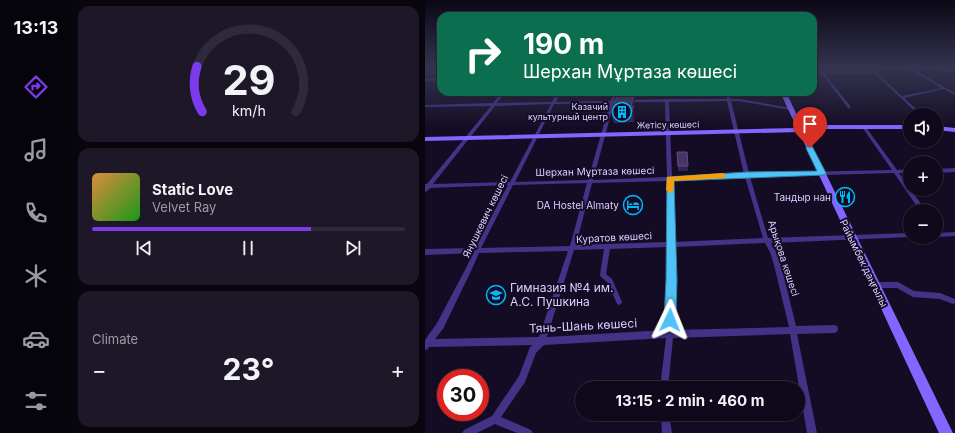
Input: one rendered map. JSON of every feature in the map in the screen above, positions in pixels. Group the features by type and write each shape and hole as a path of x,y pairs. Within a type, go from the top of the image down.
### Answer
{"main road":[{"name":"Райымбек даңғылы","path":"785,96 946,433"},
{"path":"796,120 803,124 817,127"},
{"name":"Жетісу көшесі","path":"425,139 738,132 801,130 817,127 903,127"},
{"path":"943,129 955,130"}],"street":[{"path":"835,88 849,107"},
{"path":"893,88 914,108"},
{"path":"902,97 943,88"},
{"path":"944,88 955,94"},
{"path":"426,187 468,138 501,96"},
{"name":"Янушкевич көшесі","path":"427,345 440,326 477,250 557,96"},
{"path":"467,433 495,419 522,379 533,350 542,341 572,248 605,135 614,96"},
{"name":"Арықова көшесі","path":"728,96 738,132 747,175 766,240 771,247 779,273 794,331 812,433"},
{"path":"425,106 667,100 729,100 754,102 791,109"},
{"path":"665,381 670,334 672,280 667,100"},
{"path":"864,127 918,204"},
{"path":"943,171 955,170"},
{"name":"Шерхан Мұртаза көшесі","path":"426,187 512,182 903,172"},
{"path":"943,233 955,234"},
{"name":"Куратов көшесі","path":"425,252 607,247 671,243 903,235"},
{"path":"607,247 603,275 610,281 619,302"},
{"path":"875,285 898,285 913,294 931,295 953,301"},
{"name":"Тянь-Шань көшесі","path":"427,345 542,341 670,334 834,329"},
{"path":"495,419 528,433"},
{"path":"666,421 667,433"}],"building":[{"path":"617,96 634,96 631,106 633,106 632,112 612,113"},
{"path":"677,152 687,152 688,166 678,166"},
{"path":"639,197 639,203 625,204 626,198"}],"slow traffic":[{"path":"670,190 670,179 723,176"}],"place":[{"name":"Казачий культурный центр","path":"622,112"},
{"name":"Тандыр нан","path":"845,197"},
{"name":"DA Hostel Almaty","path":"633,205"},
{"name":"Гимназия №4 им. А.С. Пушкина","path":"496,295"}],"route":[{"path":"670,320 672,280 670,179 822,173 810,148"}]}
